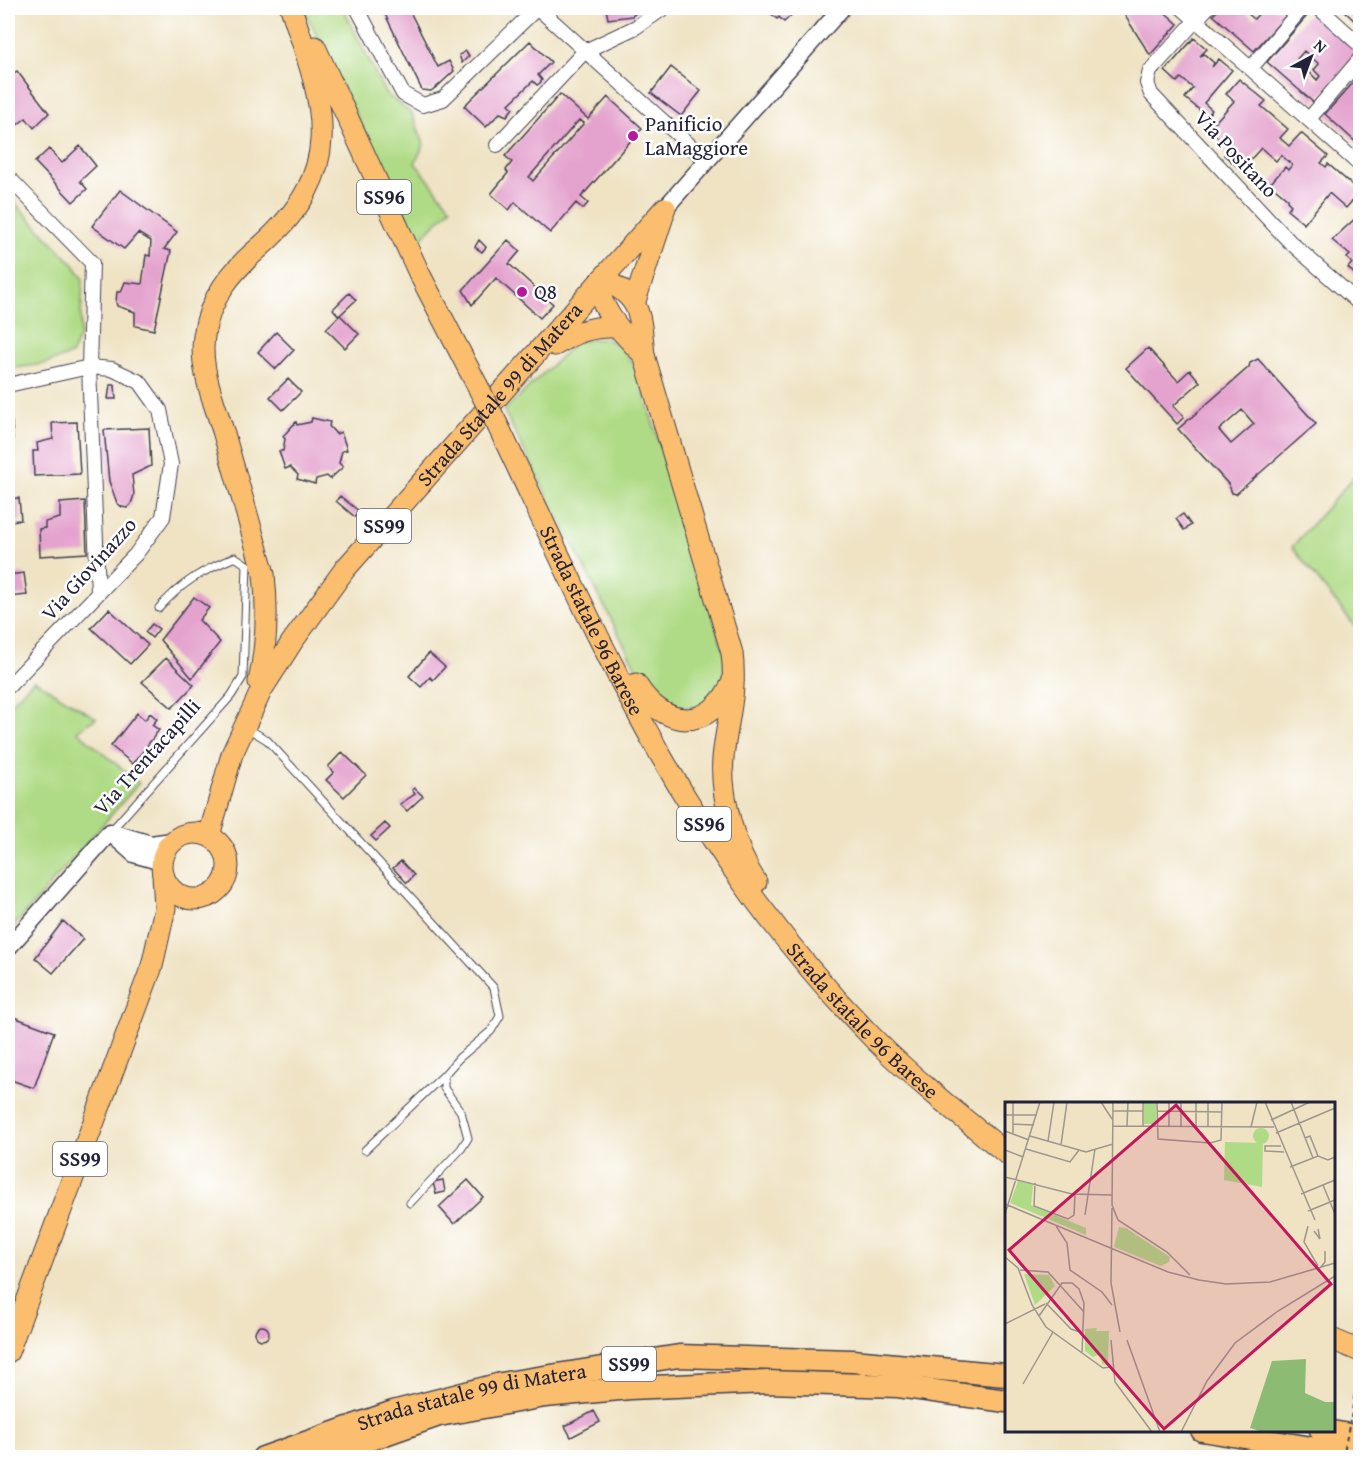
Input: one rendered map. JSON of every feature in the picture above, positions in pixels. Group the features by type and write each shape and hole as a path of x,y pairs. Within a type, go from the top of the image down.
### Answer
{"highway":[{"name":"Strada statale 99 di Matera","path":"263,1458 393,1412 501,1384 679,1356 853,1360 1005,1375"},
{"name":"Strada statale 99 di Matera","path":"317,1458 439,1415 545,1396 630,1388 766,1382 898,1386 1005,1401"},
{"path":"1335,1430 1355,1429"},
{"path":"1208,1432 1360,1456"}],"main road":[{"name":"Strada statale 96 Barese","path":"292,8 321,58 419,273 498,426 567,572 656,747 707,830 765,912 827,986 884,1048 936,1096 1005,1152"},
{"path":"254,706 266,651 268,607 264,574 206,375 203,337 214,299 238,266 274,235 302,202 318,164 323,129 321,102 292,8"},
{"path":"635,301 665,208"},
{"name":"Strada Statale 99 di Matera","path":"190,837 226,769 254,706 285,651 345,569 665,208"},
{"path":"644,355 616,327 603,308 600,284 620,287 635,301 641,320 644,355 732,653 735,677 733,706 723,760 723,787 729,819 753,878 827,986"},
{"path":"532,360 578,331 598,326 616,327"},
{"path":"567,572 647,702 665,715 686,720 707,715 725,698 735,677"},
{"path":"190,837 225,850 228,872 218,891 198,899 188,899 172,890 162,868 190,837"},
{"name":"SS99","path":"152,966 165,908 162,868"},
{"name":"SS99","path":"8,1352 152,966 188,899"},
{"path":"1335,1339 1360,1342"},
{"path":"1335,1339 1360,1351"}],"street":[{"path":"357,8 402,94 423,105 443,99 538,8 706,161"},
{"path":"497,145 585,51 636,27 664,8"},
{"path":"665,208 842,8"},
{"path":"1182,8 1360,165"},
{"name":"Via Positano","path":"1207,8 1150,71 1147,82 1151,94 1290,242 1360,304"},
{"path":"1251,68 1302,8"},
{"path":"1319,8 1360,45"},
{"path":"1309,118 1360,59"},
{"path":"8,177 92,263 89,367 98,592"},
{"path":"8,385 89,367"},
{"name":"Via Giovinazzo","path":"8,685 136,554 163,517 171,464 160,410 140,382 112,369 89,367"},
{"path":"110,832 143,843 190,837"},
{"path":"110,832 134,854 162,868"},
{"name":"Via Trentacapilli","path":"8,948 110,832"}],"lane":[{"name":"Via Trentacapilli","path":"110,832 231,696 243,677 247,565 234,557 206,570 179,586 159,608"},
{"path":"245,726 267,740 494,988 500,1016 490,1031 459,1058 365,1150"},
{"path":"410,1203 461,1149 468,1138 461,1112 444,1088 444,1075"}],"path":[{"path":"1343,1458 1355,1429 1357,1379"}],"green space":[{"path":"303,8 343,8 385,93 412,114 424,144 415,163 451,208 419,241"},
{"path":"8,196 74,265 83,278 80,336 71,355 43,364 8,369"},
{"path":"605,338 622,348 636,368 728,665 726,684 701,707 668,708 648,691 504,411 576,342"},
{"path":"1360,470 1360,633 1292,547"},
{"path":"34,680 96,718 77,731 139,783 8,933 8,706"}],"building":[{"path":"382,8 408,8 438,67 449,61 454,71 431,91 422,90"},
{"path":"606,8 641,9 632,16 608,19"},
{"path":"765,8 799,8 784,22"},
{"path":"1120,8 1160,8 1178,24 1150,55"},
{"path":"1220,8 1249,8 1246,12 1254,19 1261,11 1257,8 1293,8 1254,51 1213,15"},
{"path":"1341,8 1360,8 1360,26"},
{"path":"1312,10 1360,51 1314,103 1267,62","holes":["1304,51 1319,64 1314,70 1320,76 1317,80 1297,59"]},
{"path":"1194,38 1207,49 1200,56 1204,54 1214,63 1212,67 1219,59 1232,70 1204,103 1212,110 1207,116 1185,98 1193,88 1181,78 1177,82 1165,71"},
{"path":"530,41 551,62 538,75 542,80 537,85 533,81 509,104 513,108 507,116 500,113 486,127 464,106"},
{"path":"466,51 469,56 462,63 459,55"},
{"path":"671,67 701,91 681,116 651,93"},
{"path":"17,71 49,113 34,128 26,118 8,132 8,101 13,99 8,92 8,77"},
{"path":"1360,75 1360,146 1325,114"},
{"path":"1239,79 1266,101 1261,106 1288,129 1280,138 1289,146 1301,133 1328,156 1321,163 1326,167 1328,164 1360,192 1346,208 1329,193 1304,224 1287,210 1291,205 1288,199 1270,184 1285,167 1288,170 1292,165 1281,155 1276,161 1261,148 1241,170 1224,155 1230,149 1209,129 1234,101 1226,94"},
{"path":"560,94 588,119 608,97 642,128 581,197 588,203 583,209 576,203 550,233 515,202 509,210 491,194 508,173 506,170 512,162 505,156","holes":["579,120 584,123 533,181 529,177"]},
{"path":"80,146 96,166 80,181 87,189 73,202 35,162 49,149 62,163"},
{"path":"120,190 177,232 164,249 171,251 154,330 135,326 135,312 117,306 116,302 117,292 121,292 125,282 142,284 146,255 150,256 151,241 138,233 124,249 92,226"},
{"path":"1360,214 1360,279 1348,268 1352,263 1347,258 1350,255 1332,240"},
{"path":"479,240 486,247 482,252 475,247"},
{"path":"508,240 520,251 509,264 553,304 540,318 496,278 472,305 463,290"},
{"path":"349,293 356,300 340,315 359,334 345,348 326,329 339,316 333,309"},
{"path":"276,332 294,350 276,369 258,352"},
{"path":"1148,348 1178,381 1190,370 1200,382 1173,406 1184,417 1177,424 1126,368"},
{"path":"1258,359 1316,424 1236,494 1232,493 1229,485 1178,429 1249,367 1250,363","holes":["1242,410 1254,424 1231,444 1219,430"]},
{"path":"288,379 301,392 283,410 270,397"},
{"path":"110,385 115,385 116,399 108,399"},
{"path":"312,418 330,422 329,426 336,434 341,432 347,450 342,451 339,463 343,467 330,479 327,476 316,479 315,484 297,479 298,475 290,467 285,469 279,451 283,451 285,439 283,436 296,422 297,425 311,422"},
{"path":"8,422 12,422 13,442 8,443"},
{"path":"77,422 80,474 34,476 33,451 38,451 37,443 53,439 52,423"},
{"path":"149,428 151,466 132,475 134,495 127,508 122,507 117,503 109,481 104,430"},
{"path":"340,496 360,512 355,517 336,501"},
{"path":"19,498 21,520 8,521 8,499"},
{"path":"85,501 87,553 40,556 39,529 45,528 45,522 60,518 60,503"},
{"path":"1183,514 1191,525 1184,530 1176,519"},
{"path":"24,573 27,595 8,597 8,575"},
{"path":"194,597 209,608 199,620 220,642 192,678 160,640"},
{"path":"109,609 148,645 130,664 91,628"},
{"path":"152,624 159,629 152,638 145,632"},
{"path":"429,653 445,667 433,680 430,677 421,687 409,676"},
{"path":"166,658 194,685 172,708 142,682"},
{"path":"137,713 145,720 150,713 157,719 152,725 159,730 133,764 111,746"},
{"path":"342,752 366,775 344,797 326,780 334,772 328,767"},
{"path":"414,788 423,796 407,811 400,804 415,794 412,790"},
{"path":"385,823 390,828 376,841 371,836"},
{"path":"401,861 414,875 407,883 393,868"},
{"path":"63,921 83,939 53,973 35,958"},
{"path":"8,1015 54,1032 34,1088 8,1079"},
{"path":"443,1180 445,1192 436,1194 433,1182"},
{"path":"468,1180 483,1197 454,1224 439,1207"},
{"path":"259,1326 265,1326 269,1333 265,1340 259,1340 255,1336 255,1330"},
{"path":"594,1411 600,1422 571,1437 565,1426"}],"place":[{"name":"Panificio LaMaggiore","path":"633,136"},
{"name":"Q8","path":"522,292"}]}
